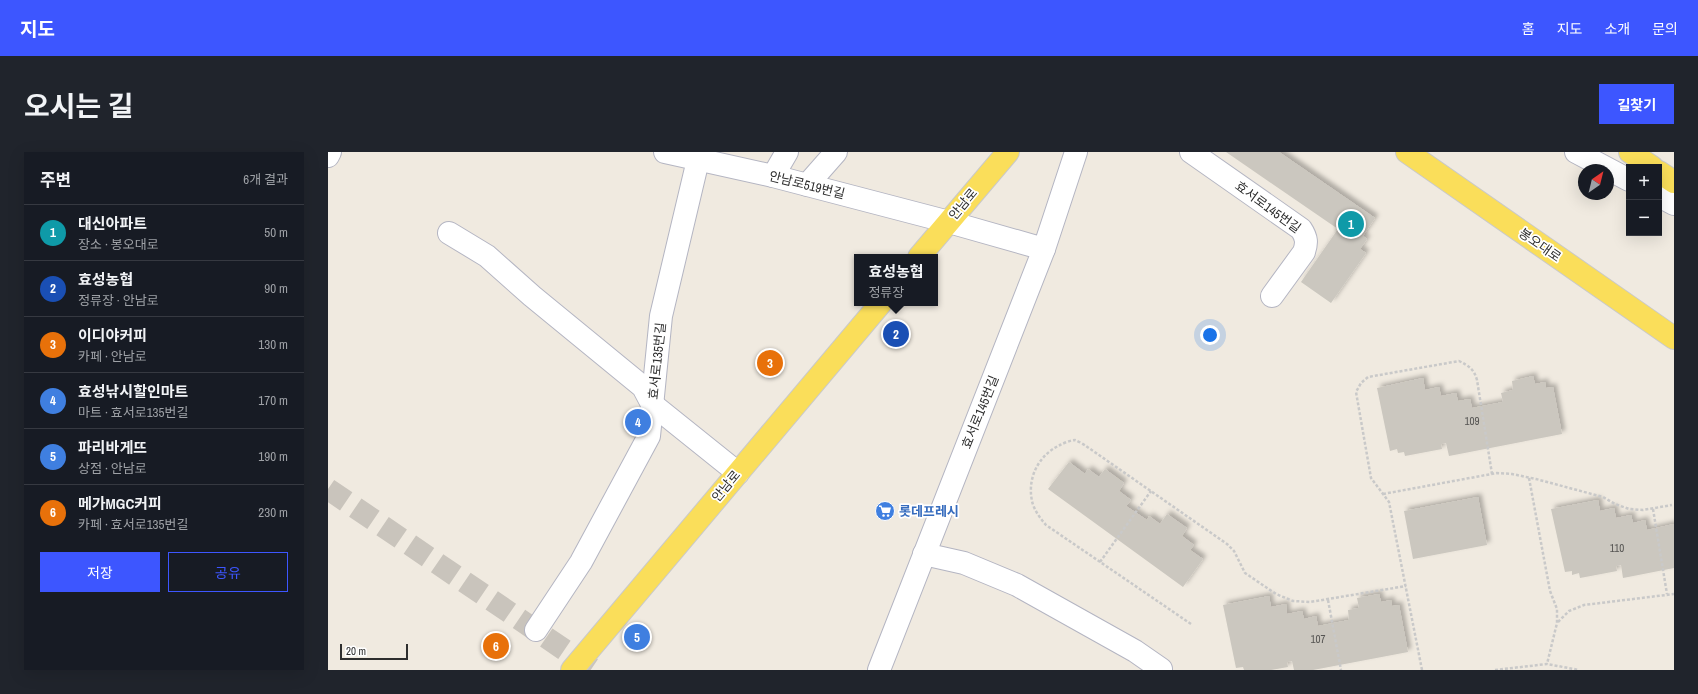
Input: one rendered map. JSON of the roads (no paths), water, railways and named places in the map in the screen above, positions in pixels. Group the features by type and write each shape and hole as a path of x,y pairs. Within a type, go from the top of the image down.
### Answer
{"main road":[{"name":"안남로","path":"922,254 1008,152"},
{"name":"봉오대로","path":"1407,152 1674,338"},
{"path":"1630,152 1648,164"},
{"path":"1662,174 1674,182"},
{"name":"안남로","path":"572,670 878,306"}],"street":[{"path":"328,156 330,152"},
{"name":"안남로519번길","path":"668,152 773,176 949,222 1044,249"},
{"path":"773,176 787,152"},
{"path":"807,185 836,152"},
{"name":"효서로145번길","path":"878,670 1044,249 1076,152"},
{"name":"효서로145번길","path":"1191,152 1301,229 1306,236 1304,252 1272,296"},
{"path":"1576,152 1626,178"},
{"name":"효서로135번길","path":"536,630 581,562 649,436 661,316 698,160"},
{"path":"1662,198 1674,204"},
{"path":"449,233 487,256 532,296 643,387 652,404 738,473"},
{"path":"924,554 964,563 1017,585 1135,651 1161,669"}],"tunnel":[{"path":"328,489 594,670"}],"place":[{"name":"대신아파트","path":"1351,224"},
{"name":"효성농협","path":"896,334"},
{"name":"이디야커피","path":"770,363"},
{"name":"효성낚시할인마트","path":"638,422"},
{"name":"롯데프레시","path":"885,511"},
{"name":"파리바게뜨","path":"637,637"},
{"name":"메가MGC커피","path":"496,646"}]}
